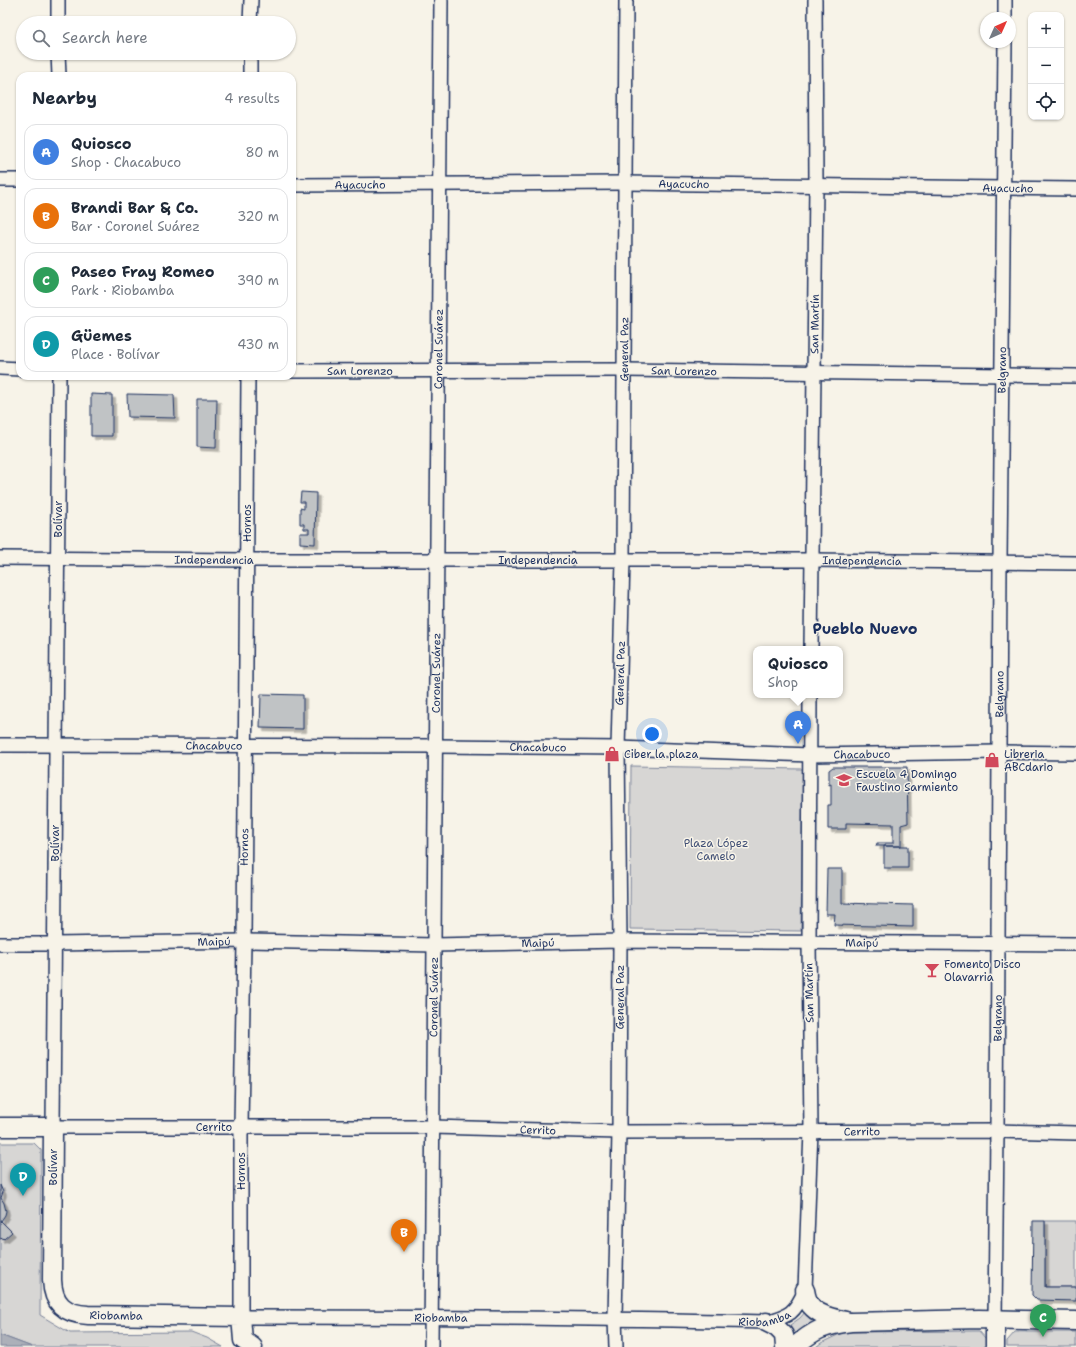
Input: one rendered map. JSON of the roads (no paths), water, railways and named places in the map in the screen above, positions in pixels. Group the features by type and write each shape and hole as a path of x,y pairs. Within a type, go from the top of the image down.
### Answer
{"street":[{"path":"58,0 58,16"},
{"path":"250,16 251,0"},
{"name":"Coronel Suárez","path":"432,1347 441,0"},
{"name":"General Paz","path":"616,1347 615,1318 619,1132 620,940 618,748 623,560 626,0"},
{"name":"San Martín","path":"811,646 816,185 815,0"},
{"path":"1005,0 1005,12"},
{"name":"Belgrano","path":"995,1347 998,752 1005,48"},
{"path":"58,60 59,72"},
{"path":"250,60 250,72"},
{"path":"0,180 16,180"},
{"name":"Ayacucho","path":"296,185 625,183 1076,189"},
{"path":"0,368 16,368"},
{"name":"San Lorenzo","path":"296,371 625,370 1076,376"},
{"name":"Bolívar","path":"59,380 52,1288 63,1308"},
{"name":"Hornos","path":"241,1317 240,1127 244,940 248,380"},
{"name":"Independencia","path":"0,558 246,560 812,560 1076,563"},
{"name":"San Martín","path":"805,1290 811,1131 809,942 810,698"},
{"name":"Chacabuco","path":"0,745 618,748 810,755 998,752 1076,753"},
{"name":"Maipú","path":"0,944 244,940 434,944 620,940 998,942 1076,944"},
{"name":"Cerrito","path":"0,1127 433,1127 619,1132 997,1131 1076,1133"},
{"path":"805,1290 812,1308 823,1314 851,1322"},
{"name":"Riobamba","path":"63,1308 74,1313 88,1315 241,1317 432,1316 615,1318 766,1322 786,1316 799,1303 805,1290"},
{"path":"241,1317 243,1340 253,1347"},
{"path":"794,1347 809,1334 821,1328 851,1322 995,1319 1076,1321"},
{"path":"766,1322 776,1327 784,1335 785,1347"}],"place":[{"name":"Quiosco","path":"798,744"},
{"name":"Ciber la plaza","path":"612,754"},
{"name":"Libreria ABCdario","path":"992,760"},
{"name":"Escuela 4 Domingo Faustino Sarmiento","path":"844,780"},
{"name":"Fomento Disco Olavarria","path":"932,970"},
{"name":"Güemes","path":"23,1196"},
{"name":"Brandi Bar & Co.","path":"404,1252"},
{"name":"Paseo Fray Romeo","path":"1043,1337"}],"district":[{"name":"Pueblo Nuevo","path":"865,629"}],"park label":[{"name":"Plaza López Camelo","path":"716,849"}]}
